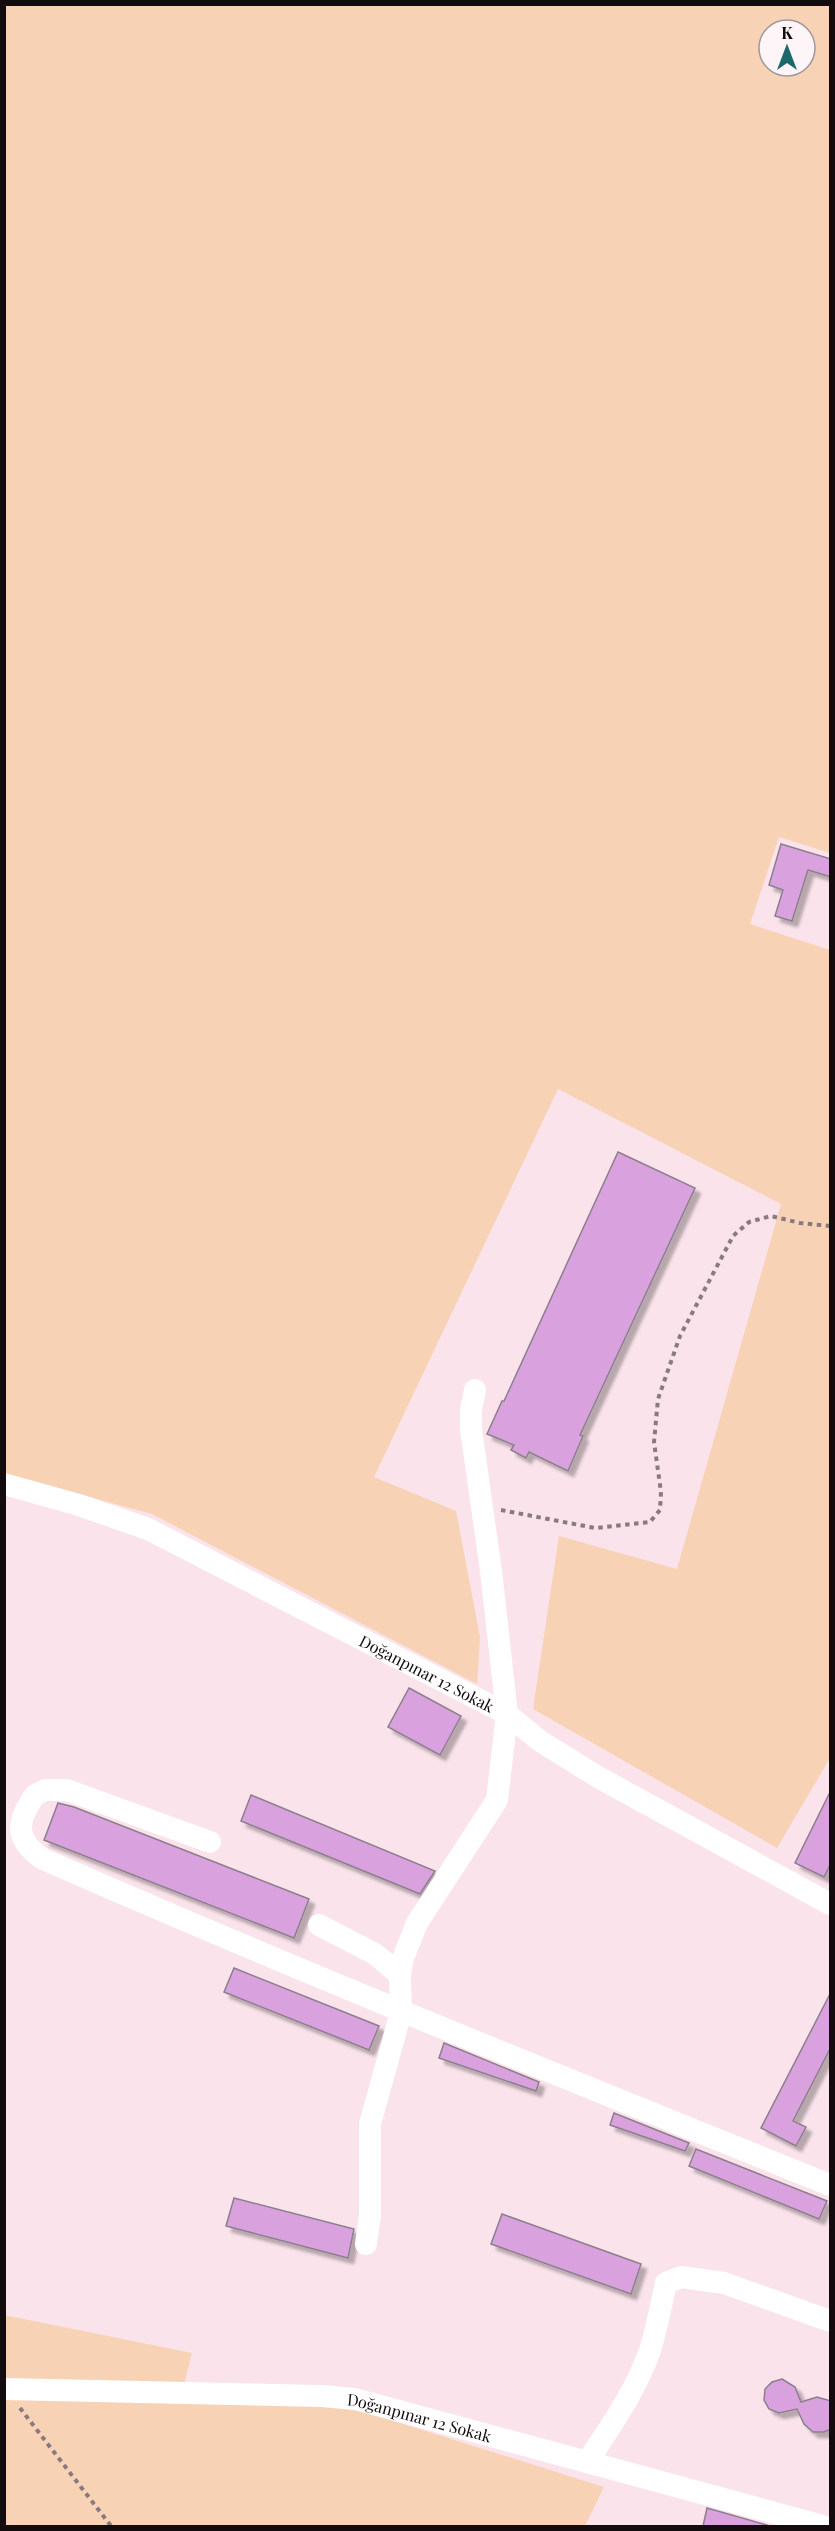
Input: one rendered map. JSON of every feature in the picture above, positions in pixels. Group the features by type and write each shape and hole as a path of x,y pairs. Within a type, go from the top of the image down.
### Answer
{"lane":[{"path":"366,2244 370,2216 370,2124 401,2012 400,1975 403,1958 417,1923 497,1800 507,1714 471,1429 471,1410 475,1390"},
{"name":"Doğanpınar 12 Sokak","path":"4,1484 79,1504 148,1529 507,1714 540,1741 598,1777 831,1904"},
{"path":"210,1842 67,1790 55,1788 35,1795 20,1821 21,1833 28,1849 43,1859 401,2012 831,2185"},
{"path":"319,1925 375,1954 400,1975"},
{"path":"586,2462 620,2412 643,2369 666,2283 681,2277 724,2283 831,2321"},
{"name":"Doğanpınar 12 Sokak","path":"5,2390 322,2396 355,2399 823,2526"}],"path":[{"path":"482,1506 595,1528 650,1522 660,1510 661,1492 654,1442 658,1399 680,1336 733,1236 748,1222 771,1215 800,1223 831,1226"},
{"path":"5,2390 111,2526"}],"shaded area":[{"path":"4,5 830,5 830,853 779,837 750,924 830,950 830,1758 777,1848 533,1709 559,1536 677,1569 781,1204 558,1089 374,1477 456,1511 480,1637 477,1684 152,1514 5,1474"},
{"path":"4,2315 192,2353 179,2404 321,2404 362,2411 604,2487 585,2526 5,2526"}],"building":[{"path":"781,844 831,859 831,877 808,870 792,921 775,916 783,890 769,885"},
{"path":"618,1152 695,1188 580,1435 583,1436 568,1471 529,1452 526,1458 511,1450 514,1445 487,1434"},
{"path":"409,1688 461,1716 440,1755 388,1727"},
{"path":"831,1790 831,1863 824,1877 795,1863"},
{"path":"251,1795 435,1871 420,1894 241,1821"},
{"path":"58,1803 74,1807 309,1899 294,1938 44,1840"},
{"path":"234,1968 379,2026 369,2050 224,1992"},
{"path":"831,1992 831,2047 793,2121 806,2127 796,2146 761,2128"},
{"path":"444,2043 539,2082 536,2091 439,2058"},
{"path":"614,2113 689,2143 685,2151 610,2125"},
{"path":"696,2149 827,2201 819,2219 689,2166"},
{"path":"234,2198 354,2229 348,2258 226,2226"},
{"path":"502,2214 641,2264 631,2294 491,2244"},
{"path":"782,2379 795,2387 801,2402 817,2397 831,2401 831,2429 824,2432 813,2432 804,2424 797,2409 779,2413 769,2409 764,2400 765,2389 772,2382"},
{"path":"707,2508 767,2525 767,2526 703,2526"}]}
